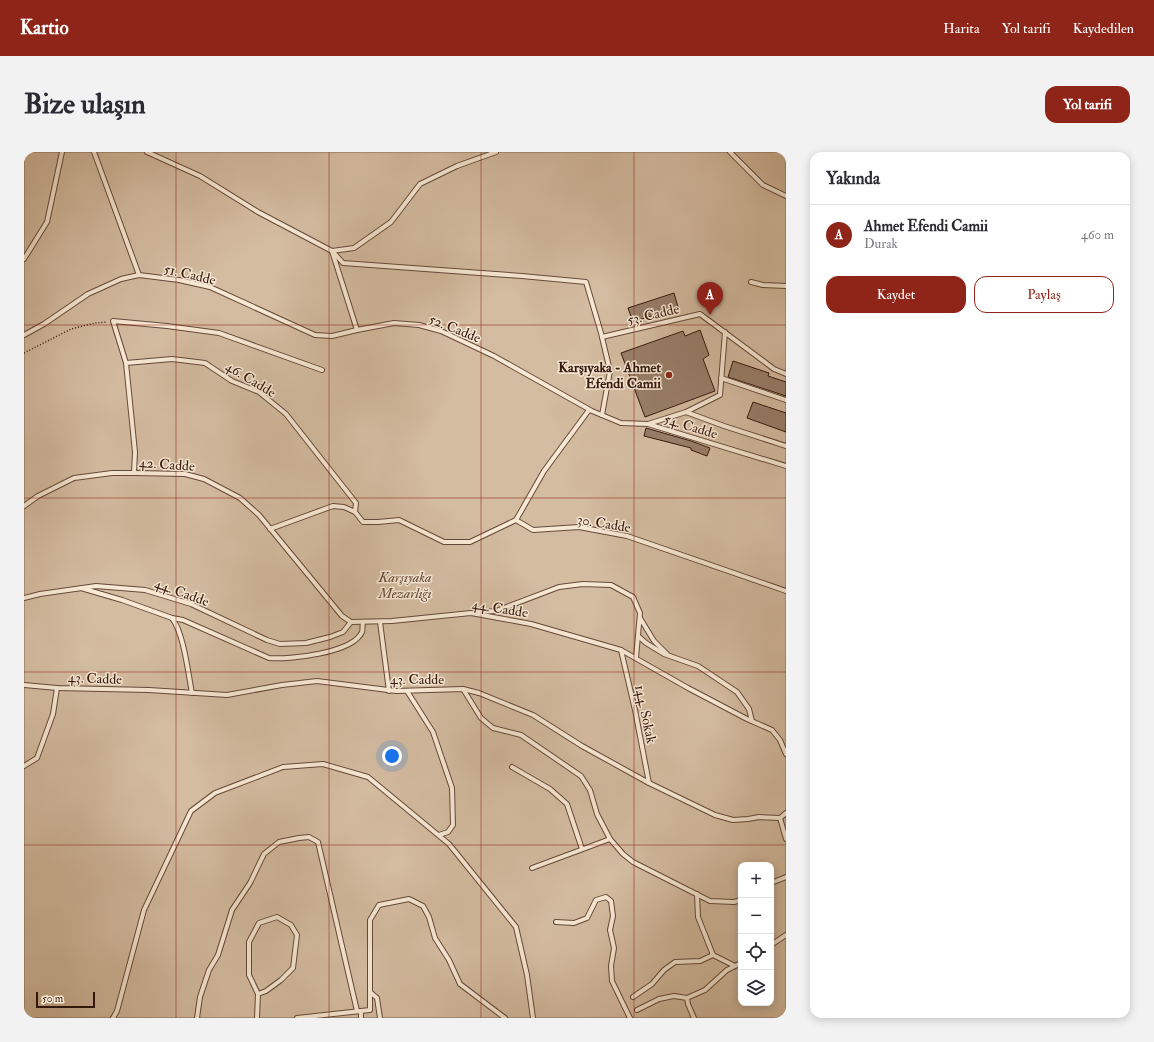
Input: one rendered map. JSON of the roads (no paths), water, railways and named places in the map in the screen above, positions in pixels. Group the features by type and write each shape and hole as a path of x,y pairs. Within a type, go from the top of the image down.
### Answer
{"lane":[{"path":"24,259 46,222 62,152"},
{"path":"94,152 139,276"},
{"path":"147,152 200,176 258,212 332,251 343,263 586,282 610,371 602,415"},
{"path":"332,251 354,248 391,222 420,184 457,166 496,152"},
{"path":"730,152 763,185 786,196"},
{"path":"332,251 357,330"},
{"name":"51. Cadde","path":"24,335 44,324 88,294 121,278 139,276 179,280 210,287 316,335 332,336 357,330"},
{"path":"751,282 763,285 786,286"},
{"name":"53. Cadde","path":"602,337 700,314 774,368 786,374"},
{"path":"134,473 135,452 126,363 113,321 219,332 322,370"},
{"name":"52. Cadde","path":"357,330 394,323 418,325 441,331 494,356 589,410"},
{"path":"648,424 686,412 720,395 725,332"},
{"name":"46. Cadde","path":"126,363 172,359 205,363 232,381 259,392 286,414 356,503 356,512"},
{"path":"722,378 786,400"},
{"path":"270,529 333,506 344,507 356,512 363,522 399,520 444,542 470,542 516,520 544,471 589,410"},
{"name":"54. Cadde","path":"589,410 621,423 648,424 786,466"},
{"path":"686,412 786,446"},
{"name":"42. Cadde","path":"24,506 38,496 74,478 112,473 134,473 185,474 204,479 240,498 259,515 342,616 351,622"},
{"name":"30. Cadde","path":"516,520 533,530 579,527 627,536 786,591"},
{"path":"471,613 496,612 559,587 583,584 611,585 633,597 640,613 636,658"},
{"name":"44. Cadde","path":"24,598 79,587 96,586 145,590 191,604 266,640 280,644 306,642 330,637 343,632 351,622 380,622 471,613 531,624 621,650 688,688 772,730 780,740 786,754"},
{"path":"79,587 122,600 172,618 183,620 269,658 284,659 315,655 343,646 355,640 362,632 363,623"},
{"path":"172,618 176,624 184,649 192,693"},
{"path":"640,618 654,641 668,656"},
{"path":"380,622 389,691"},
{"path":"638,636 646,643 668,656 698,666 737,692 749,709 752,721"},
{"name":"144. Sokak","path":"621,650 635,710 649,783"},
{"name":"43. Cadde","path":"24,685 57,688 149,690 227,695 317,681 389,691 463,689 479,693 533,715 582,746 649,783 716,814 733,820 748,820 760,817 780,818"},
{"path":"24,766 37,758 53,714 57,688"},
{"path":"463,689 481,718 493,728 521,735 581,776 590,790 597,814 610,839 623,854 633,862 710,901 738,901"},
{"path":"407,691 433,732 452,788 453,825 448,832 439,835"},
{"path":"113,1018 117,1011 144,910 191,812 214,793 283,767 323,764 368,777 450,844 516,927 527,975 534,1018"},
{"path":"512,767 550,789 567,804 582,849"},
{"path":"786,813 780,818 786,839"},
{"path":"197,1018 200,997 209,970 218,955 232,910 250,883 264,854 279,842 304,838 309,838 318,842 361,1018"},
{"path":"532,868 610,839"},
{"path":"774,882 786,877"},
{"path":"697,894 698,917 713,955 735,966"},
{"path":"556,922 574,923 587,918 596,900 606,897 611,902 613,916 610,930 614,948 611,966 612,981 630,1018"},
{"path":"298,1018 370,1010 370,920 379,905 409,899 423,906 429,917 434,938 449,960 460,984 505,1018"},
{"path":"257,1018 258,994 249,975 249,942 259,923 277,916 291,925 297,935 294,968 282,980 266,991 258,994"},
{"path":"774,943 786,935"},
{"path":"633,997 652,984 664,970 675,962 700,961 713,955"},
{"path":"637,1010 659,999 674,996 688,998 705,990 728,970 738,964"},
{"path":"370,992 377,998 380,1018"},
{"path":"688,998 688,1004 694,1018"}],"place":[{"name":"Ahmet Efendi Camii","path":"710,315"},
{"name":"Karşıyaka - Ahmet Efendi Camii","path":"669,375"}],"park label":[{"name":"Karşıyaka Mezarlığı","path":"405,586"}]}
